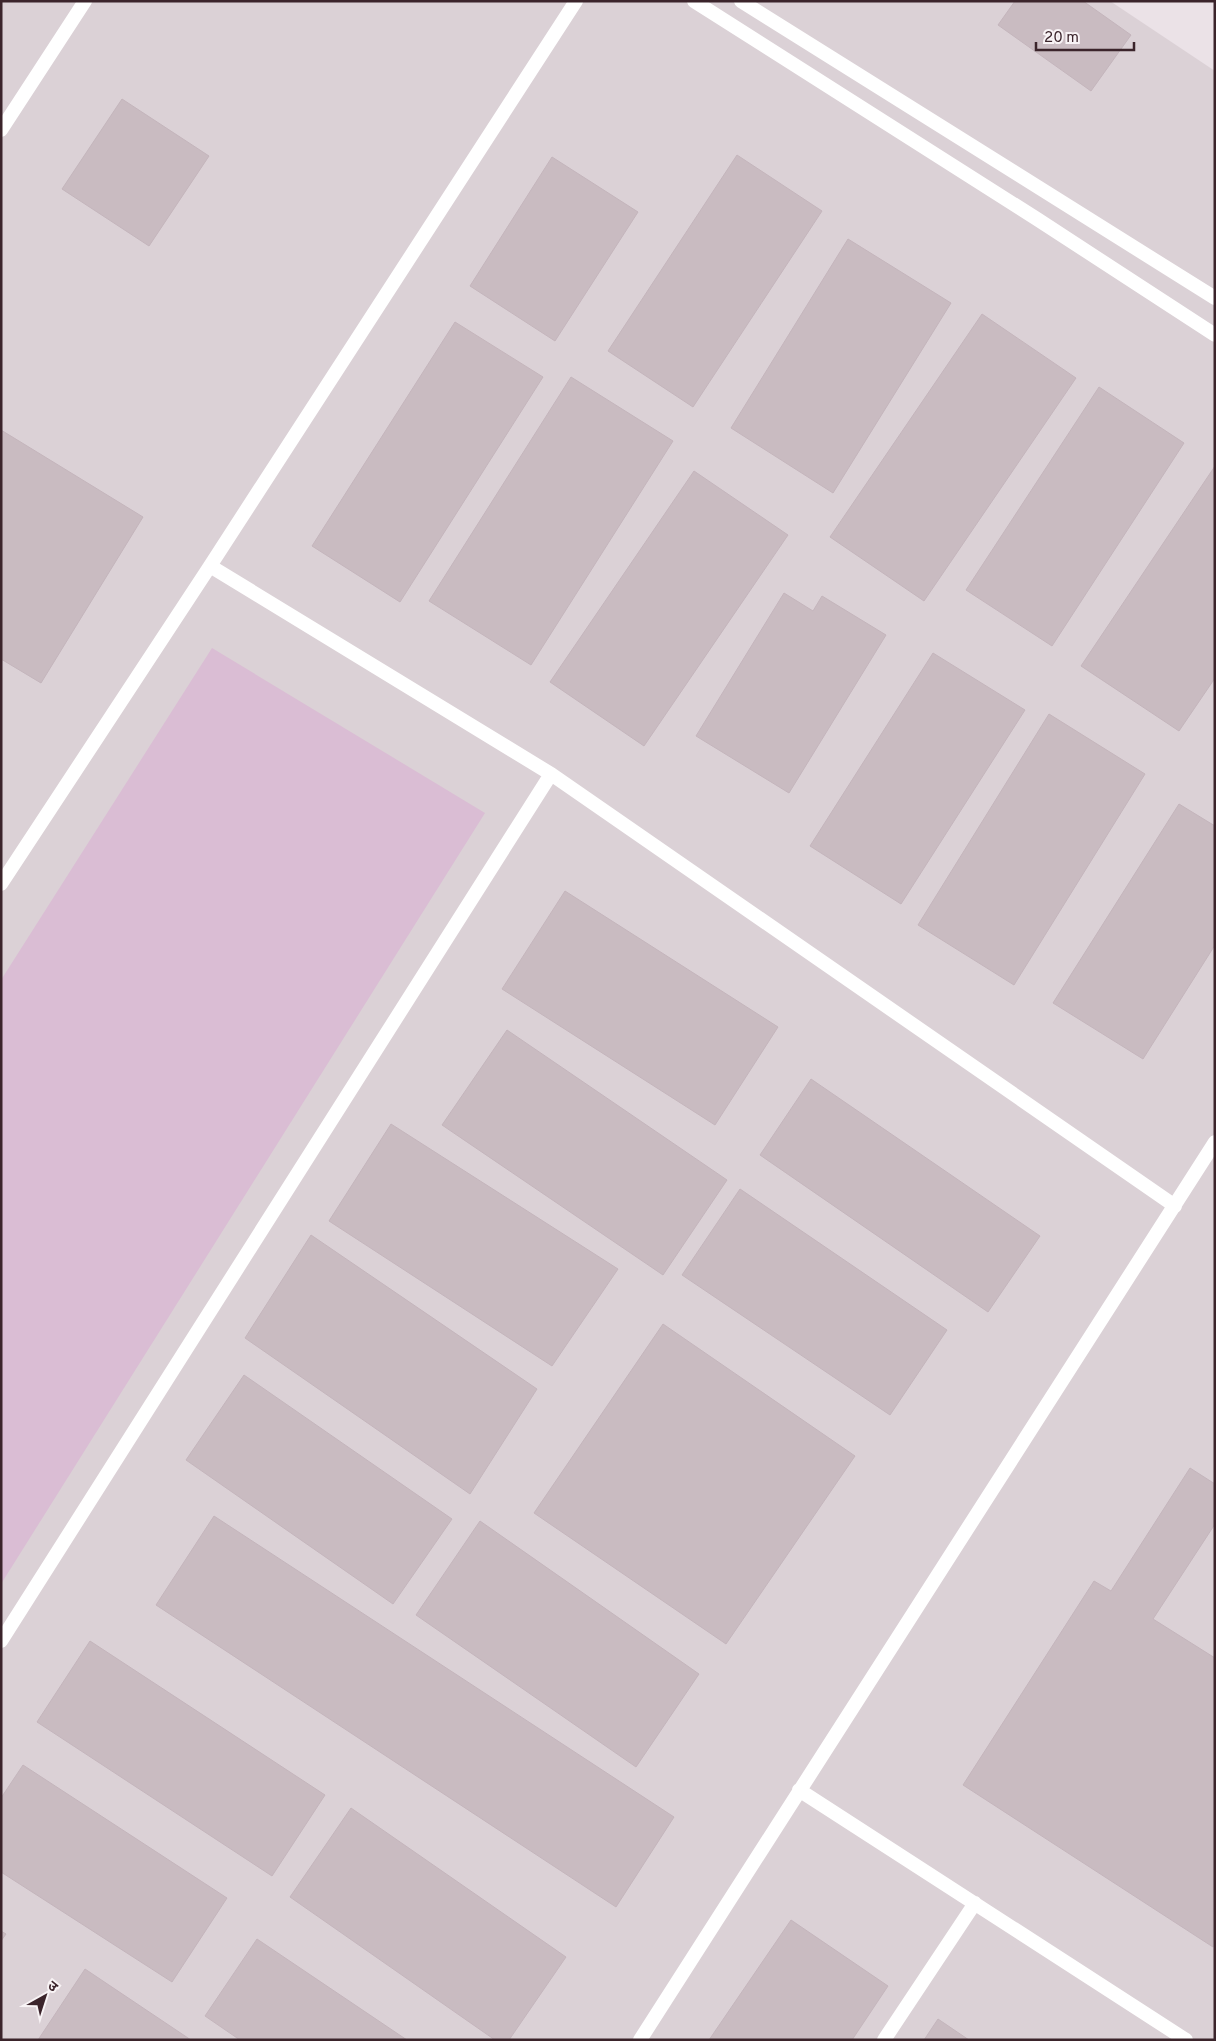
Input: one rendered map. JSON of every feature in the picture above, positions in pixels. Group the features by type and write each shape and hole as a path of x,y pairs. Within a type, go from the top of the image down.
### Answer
{"street":[{"path":"1,130 85,1"},
{"path":"1,884 210,566 576,1"},
{"path":"694,1 1037,219 1215,335"},
{"path":"742,2 1215,298"},
{"path":"210,566 551,774 1175,1206"},
{"path":"1,1641 551,774"},
{"path":"640,2040 1215,1142"},
{"path":"799,1790 1186,2040"},
{"path":"884,2040 975,1903"}],"shaded area":[{"path":"1,1 1110,1 1215,71 1215,2040 1,2040"},
{"path":"212,648 485,813 1,1584 1,980"}],"building":[{"path":"1015,1 1083,1 1131,35 1091,91 998,25"},
{"path":"122,99 209,156 149,246 62,189"},
{"path":"737,155 822,211 693,407 608,351"},
{"path":"552,157 638,212 555,341 470,286"},
{"path":"848,239 951,303 833,493 731,428"},
{"path":"982,314 1076,378 924,601 830,537"},
{"path":"455,322 543,377 400,602 312,546"},
{"path":"571,377 673,441 531,665 429,601"},
{"path":"1099,387 1184,443 1052,646 966,590"},
{"path":"1,430 143,517 41,683 1,659"},
{"path":"1215,466 1215,678 1179,731 1081,666"},
{"path":"694,471 788,535 644,746 550,682"},
{"path":"784,593 813,611 822,596 886,635 789,793 696,736"},
{"path":"933,653 1025,710 901,904 810,846"},
{"path":"1049,714 1145,774 1014,985 918,925"},
{"path":"1179,804 1215,826 1215,945 1143,1059 1053,1003"},
{"path":"565,891 778,1027 715,1125 502,989"},
{"path":"507,1030 727,1180 663,1275 442,1125"},
{"path":"811,1079 1040,1236 988,1312 760,1155"},
{"path":"391,1124 618,1269 552,1366 329,1221"},
{"path":"740,1189 947,1330 890,1415 682,1275"},
{"path":"311,1235 537,1389 470,1494 245,1338"},
{"path":"663,1324 855,1456 726,1644 534,1513"},
{"path":"244,1375 452,1519 393,1604 186,1460"},
{"path":"1190,1468 1215,1484 1215,1524 1153,1619 1215,1658 1213,1947 963,1785 1094,1581 1111,1591"},
{"path":"214,1516 674,1817 616,1907 156,1605"},
{"path":"480,1521 699,1674 636,1767 416,1615"},
{"path":"90,1641 325,1795 272,1876 37,1722"},
{"path":"23,1765 227,1898 172,1982 1,1872 1,1798"},
{"path":"351,1808 566,1957 509,2040 495,2040 290,1897"},
{"path":"791,1920 888,1986 852,2040 709,2040"},
{"path":"1,1931 6,1934 1,1941"},
{"path":"257,1939 407,2040 240,2040 205,2016"},
{"path":"85,1969 191,2040 38,2040"},
{"path":"938,2019 969,2040 924,2040"}]}
